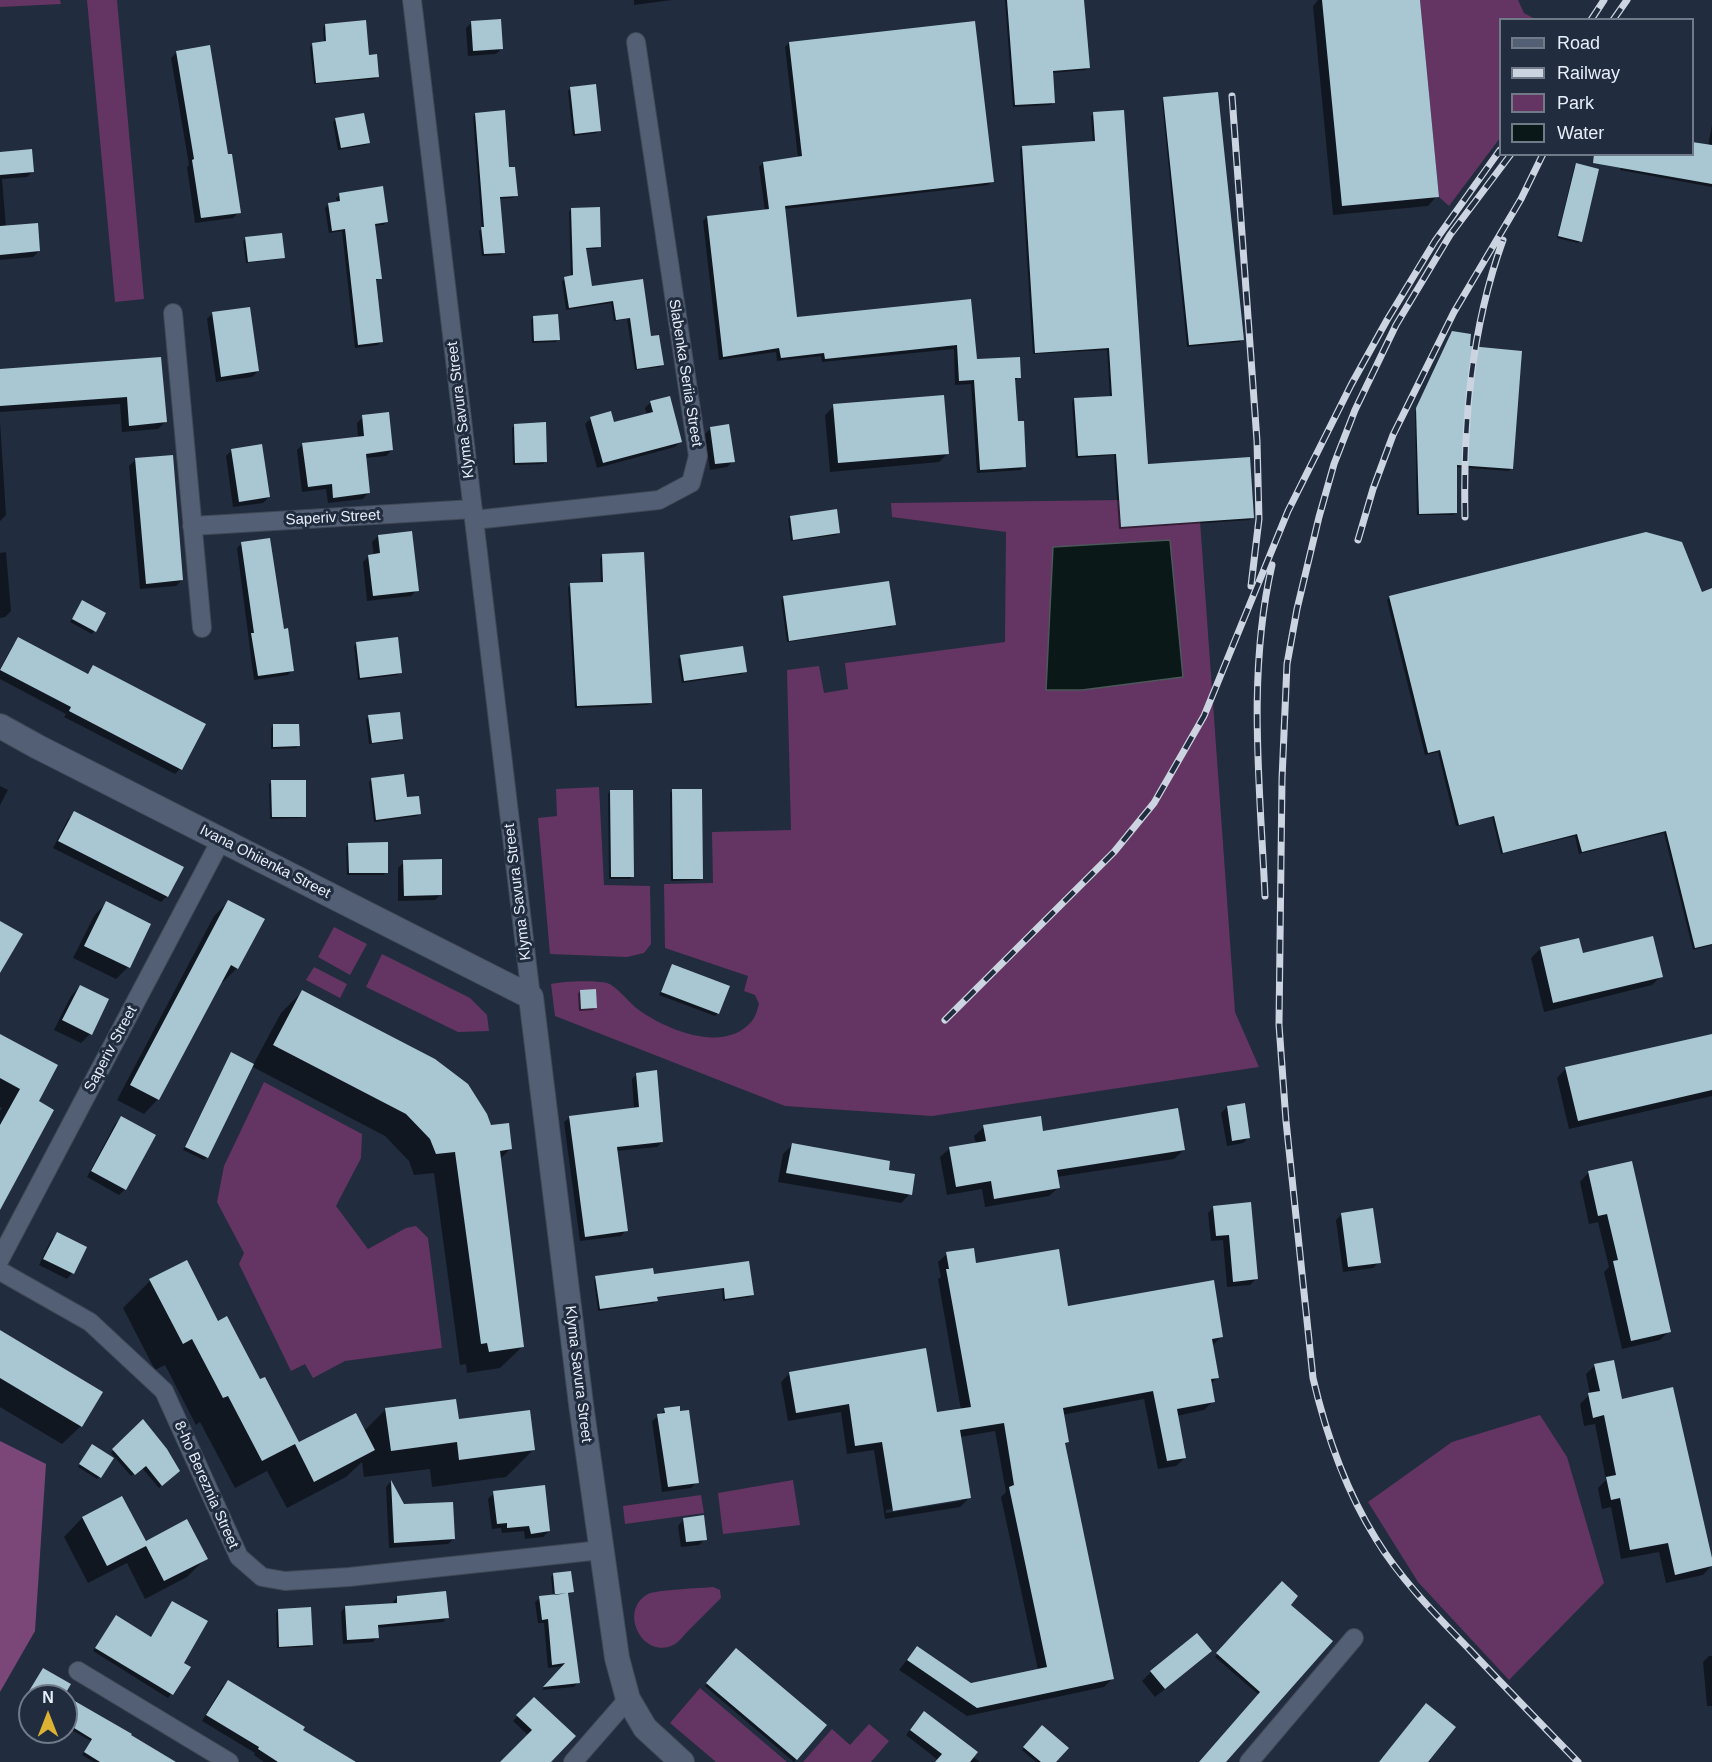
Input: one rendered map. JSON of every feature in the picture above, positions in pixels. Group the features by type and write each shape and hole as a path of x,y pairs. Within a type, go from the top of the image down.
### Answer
{"street":[{"name":"Klyma Savura Street","path":"412,0 581,1404 617,1658 628,1699 645,1728 682,1762"},
{"name":"Slabenka Seriia Street","path":"473,515 659,500 691,483 698,456 636,42"},
{"path":"173,313 202,628"},
{"name":"Saperiv Street","path":"192,526 473,515"},
{"name":"Ivana Ohiienka Street","path":"0,726 531,997"},
{"name":"Saperiv Street","path":"0,1259 222,840"},
{"name":"8-ho Bereznia Street","path":"0,1271 90,1322 164,1391 239,1557 262,1577 285,1581 349,1577 601,1550"},
{"path":"1249,1762 1354,1638"},
{"path":"78,1671 229,1762"},
{"path":"573,1762 628,1699"}],"green space":[{"path":"0,0 60,0 61,4 0,7"},
{"path":"87,0 117,0 144,299 115,302"},
{"path":"1420,0 1518,0 1524,13 1533,18 1499,18 1499,139 1449,206 1439,197"},
{"path":"1119,500 1121,527 1200,521 1235,1012 1259,1067 932,1116 785,1106 555,1016 551,984 595,981 607,983 618,990 635,1007 677,1030 710,1037 726,1036 740,1031 752,1021 759,1004 755,995 744,991 748,976 665,948 664,884 713,883 712,832 791,830 787,670 819,666 824,693 848,689 845,663 1005,642 1006,532 892,517 891,503"},
{"path":"599,787 604,885 650,886 651,944 644,953 627,957 550,954 538,818 557,816 556,789"},
{"path":"334,927 367,944 350,975 318,957"},
{"path":"382,954 470,998 487,1015 489,1031 458,1032 366,987"},
{"path":"314,967 347,984 340,998 306,980"},
{"path":"264,1082 362,1134 361,1158 336,1206 368,1249 406,1228 416,1226 428,1238 442,1348 345,1361 313,1378 305,1364 291,1371 239,1264 244,1253 217,1202 224,1166"},
{"path":"1540,1415 1567,1457 1604,1583 1509,1680 1418,1582 1368,1502 1452,1442"},
{"path":"793,1480 800,1525 723,1534 718,1493"},
{"path":"701,1495 704,1513 625,1524 623,1506"},
{"path":"713,1587 720,1590 721,1598 675,1644 664,1648 653,1646 645,1641 638,1632 635,1612 639,1602 648,1594"},
{"path":"700,1688 787,1762 716,1762 670,1723"},
{"path":"869,1724 889,1741 871,1762 803,1762 832,1729 850,1745"}],"shaded area":[{"path":"0,1441 46,1464 35,1631 0,1692"}],"water":[{"path":"1170,540 1183,677 1082,690 1046,690 1053,547"}],"building":[{"path":"1007,0 1084,0 1090,68 1053,71 1055,103 1015,105"},
{"path":"1322,0 1420,0 1439,197 1342,206"},
{"path":"501,19 503,49 473,51 471,21"},
{"path":"366,20 369,55 377,54 379,77 316,83 312,43 326,41 325,24"},
{"path":"975,21 994,182 785,206 797,317 971,299 977,359 1020,357 1021,378 1015,378 1018,421 1024,421 1026,467 980,470 974,380 959,381 957,345 825,359 824,353 781,358 779,348 723,357 707,216 769,209 763,162 802,156 789,42"},
{"path":"210,45 228,154 232,154 241,213 201,218 192,160 194,159 176,51"},
{"path":"596,84 601,131 575,134 570,87"},
{"path":"1218,92 1244,340 1189,345 1163,97"},
{"path":"505,110 509,167 515,167 518,196 500,197 505,253 484,254 475,113"},
{"path":"1124,110 1148,464 1250,457 1254,518 1121,527 1116,454 1078,456 1074,398 1112,396 1109,348 1035,353 1022,146 1095,141 1093,112"},
{"path":"364,113 370,143 341,148 335,118"},
{"path":"1694,142 1712,145 1712,184 1593,163 1594,156 1694,156"},
{"path":"32,149 34,172 0,175 0,152"},
{"path":"1576,163 1599,169 1582,242 1558,236"},
{"path":"383,186 388,222 375,224 382,279 376,279 383,342 358,345 345,229 332,231 328,203 340,201 339,193"},
{"path":"600,207 601,247 586,248 592,286 643,279 651,336 659,335 664,365 637,369 630,318 616,320 613,301 569,308 564,277 573,275 571,208"},
{"path":"38,223 40,251 0,255 0,226"},
{"path":"282,233 285,258 248,262 245,237"},
{"path":"250,307 259,371 221,377 212,312"},
{"path":"558,314 560,340 534,341 533,316"},
{"path":"1452,331 1471,334 1470,346 1522,351 1513,469 1457,465 1457,513 1419,514 1416,408"},
{"path":"161,357 167,422 129,426 127,397 0,406 0,369"},
{"path":"944,395 949,454 838,463 833,404"},
{"path":"670,396 682,442 603,463 590,417 611,411 614,422 653,412 650,401"},
{"path":"389,412 393,450 366,454 370,493 333,498 332,484 308,487 302,443 364,436 362,415"},
{"path":"546,422 547,462 515,463 514,424"},
{"path":"729,424 735,462 715,464 710,427"},
{"path":"262,444 270,497 239,502 231,449"},
{"path":"173,455 183,580 146,584 135,458"},
{"path":"837,509 840,533 793,540 790,516"},
{"path":"412,531 419,591 373,596 368,555 380,553 378,535"},
{"path":"1646,532 1682,542 1702,592 1712,588 1712,944 1695,948 1666,831 1582,852 1577,834 1503,853 1494,816 1459,825 1440,750 1428,753 1389,596"},
{"path":"270,538 284,629 288,628 294,671 258,676 241,542"},
{"path":"644,552 652,703 577,706 570,583 603,582 602,554"},
{"path":"889,581 896,625 789,641 783,596"},
{"path":"82,600 106,613 96,632 72,619"},
{"path":"18,637 88,674 93,665 206,724 182,770 69,711 71,707 0,670"},
{"path":"398,637 402,673 360,678 356,642"},
{"path":"743,646 747,672 684,681 680,655"},
{"path":"400,712 403,739 372,743 368,715"},
{"path":"273,724 299,724 300,746 273,747"},
{"path":"404,774 407,797 419,796 421,814 376,820 371,778"},
{"path":"271,780 306,780 306,817 272,817"},
{"path":"672,789 702,789 703,879 673,879"},
{"path":"610,790 633,790 634,877 611,877"},
{"path":"74,811 184,867 168,897 58,841"},
{"path":"388,842 388,873 349,873 348,843"},
{"path":"442,859 442,895 404,896 403,860"},
{"path":"228,900 265,919 238,969 231,965 159,1100 130,1085"},
{"path":"106,901 151,924 130,968 84,946"},
{"path":"0,921 23,934 0,973"},
{"path":"1653,936 1663,977 1553,1003 1540,947 1579,938 1583,953"},
{"path":"672,964 730,986 719,1014 661,992"},
{"path":"80,985 109,999 92,1035 62,1020"},
{"path":"596,989 597,1008 581,1009 580,990"},
{"path":"302,990 435,1059 468,1084 487,1114 491,1125 509,1123 512,1149 500,1151 524,1347 489,1352 487,1343 481,1344 455,1152 436,1154 430,1139 406,1114 273,1045"},
{"path":"0,1034 58,1065 39,1101 54,1110 0,1210 0,1125 20,1089 0,1078"},
{"path":"1712,1034 1712,1090 1578,1121 1565,1067"},
{"path":"231,1052 254,1064 208,1158 185,1147"},
{"path":"657,1070 663,1142 617,1147 628,1231 585,1237 569,1116 639,1107 636,1073"},
{"path":"1245,1103 1250,1138 1232,1141 1227,1106"},
{"path":"1178,1108 1185,1150 1057,1170 1060,1188 994,1199 991,1181 956,1187 949,1147 986,1141 983,1125 1041,1116 1043,1131"},
{"path":"121,1116 156,1135 126,1190 91,1171"},
{"path":"792,1143 890,1161 889,1170 915,1174 912,1195 786,1173"},
{"path":"1632,1161 1671,1332 1631,1341 1613,1261 1618,1260 1607,1214 1598,1216 1588,1171"},
{"path":"1251,1202 1258,1279 1233,1282 1229,1235 1216,1236 1213,1206"},
{"path":"1373,1208 1381,1263 1348,1267 1341,1213"},
{"path":"57,1232 87,1247 74,1274 43,1259"},
{"path":"974,1248 976,1263 1059,1249 1068,1306 1214,1280 1223,1337 1212,1339 1219,1378 1211,1379 1215,1402 1177,1409 1186,1458 1167,1461 1153,1391 1063,1408 1069,1442 1065,1443 1114,1679 977,1708 907,1660 917,1646 971,1683 1047,1667 1009,1487 1014,1485 1004,1423 960,1430 971,1498 893,1511 882,1442 855,1446 849,1404 796,1413 789,1372 926,1348 937,1412 971,1407 946,1269 949,1269 946,1252"},
{"path":"187,1260 218,1321 227,1316 260,1379 265,1377 299,1442 356,1413 375,1450 314,1482 295,1444 262,1461 228,1396 223,1398 192,1339 183,1344 149,1279"},
{"path":"749,1261 754,1295 725,1299 724,1288 657,1297 658,1301 600,1309 595,1276 653,1268 654,1274"},
{"path":"0,1330 103,1392 82,1427 0,1378"},
{"path":"1614,1360 1622,1399 1673,1387 1712,1566 1675,1575 1668,1543 1630,1550 1620,1498 1611,1500 1606,1477 1616,1475 1604,1415 1593,1418 1588,1393 1600,1391 1594,1364"},
{"path":"456,1399 459,1419 530,1410 535,1450 459,1460 457,1442 391,1451 385,1408"},
{"path":"680,1406 680,1411 689,1410 699,1483 668,1487 657,1414 665,1413 664,1408"},
{"path":"143,1419 167,1449 180,1471 162,1486 146,1466 135,1475 112,1449"},
{"path":"92,1444 114,1458 101,1478 79,1464"},
{"path":"391,1480 404,1504 453,1502 455,1539 394,1543"},
{"path":"545,1485 550,1531 531,1534 529,1526 507,1528 507,1523 497,1524 493,1491"},
{"path":"122,1496 146,1541 187,1519 208,1559 164,1581 146,1546 107,1566 82,1517"},
{"path":"704,1515 707,1540 686,1542 683,1518"},
{"path":"571,1571 574,1592 555,1595 553,1573"},
{"path":"1282,1581 1298,1596 1291,1605 1333,1641 1226,1762 1199,1762 1260,1692 1216,1653"},
{"path":"446,1591 449,1618 378,1625 379,1638 347,1640 345,1606 397,1603 397,1596"},
{"path":"568,1593 580,1683 543,1687 565,1663 552,1665 548,1619 542,1620 539,1596"},
{"path":"172,1601 208,1621 184,1663 191,1667 173,1695 95,1648 116,1615 151,1637"},
{"path":"311,1607 313,1645 279,1647 278,1609"},
{"path":"1197,1633 1212,1651 1165,1689 1150,1671"},
{"path":"736,1648 827,1725 797,1760 706,1683"},
{"path":"43,1668 71,1684 33,1684"},
{"path":"228,1680 305,1727 303,1730 356,1762 278,1762 258,1749 259,1747 206,1715"},
{"path":"534,1697 576,1736 551,1762 500,1762 532,1730 516,1715"},
{"path":"78,1703 176,1762 100,1762 84,1752 92,1739 78,1730"},
{"path":"1426,1703 1456,1727 1428,1762 1379,1762"},
{"path":"924,1711 978,1752 970,1762 935,1762 942,1754 910,1730"},
{"path":"1042,1725 1069,1748 1056,1762 1041,1762 1023,1747"}],"railway":[{"path":"1592,18 1604,0"},
{"path":"1614,18 1627,0"},
{"path":"1232,96 1257,441 1259,519 1251,586"},
{"path":"945,1020 1114,852 1154,803 1204,716 1288,511 1351,385 1435,241 1499,151"},
{"path":"1509,156 1450,235 1396,325 1355,410 1334,464 1319,517 1297,609 1287,664 1282,779 1279,1025 1286,1121 1313,1378 1330,1440 1346,1481 1376,1539 1408,1583 1578,1762"},
{"path":"1358,540 1373,489 1393,435 1454,312 1521,199 1542,156"},
{"path":"1465,517 1466,447 1471,377 1483,308 1503,240"},
{"path":"1265,896 1258,772 1257,689 1264,606 1272,565"}]}
